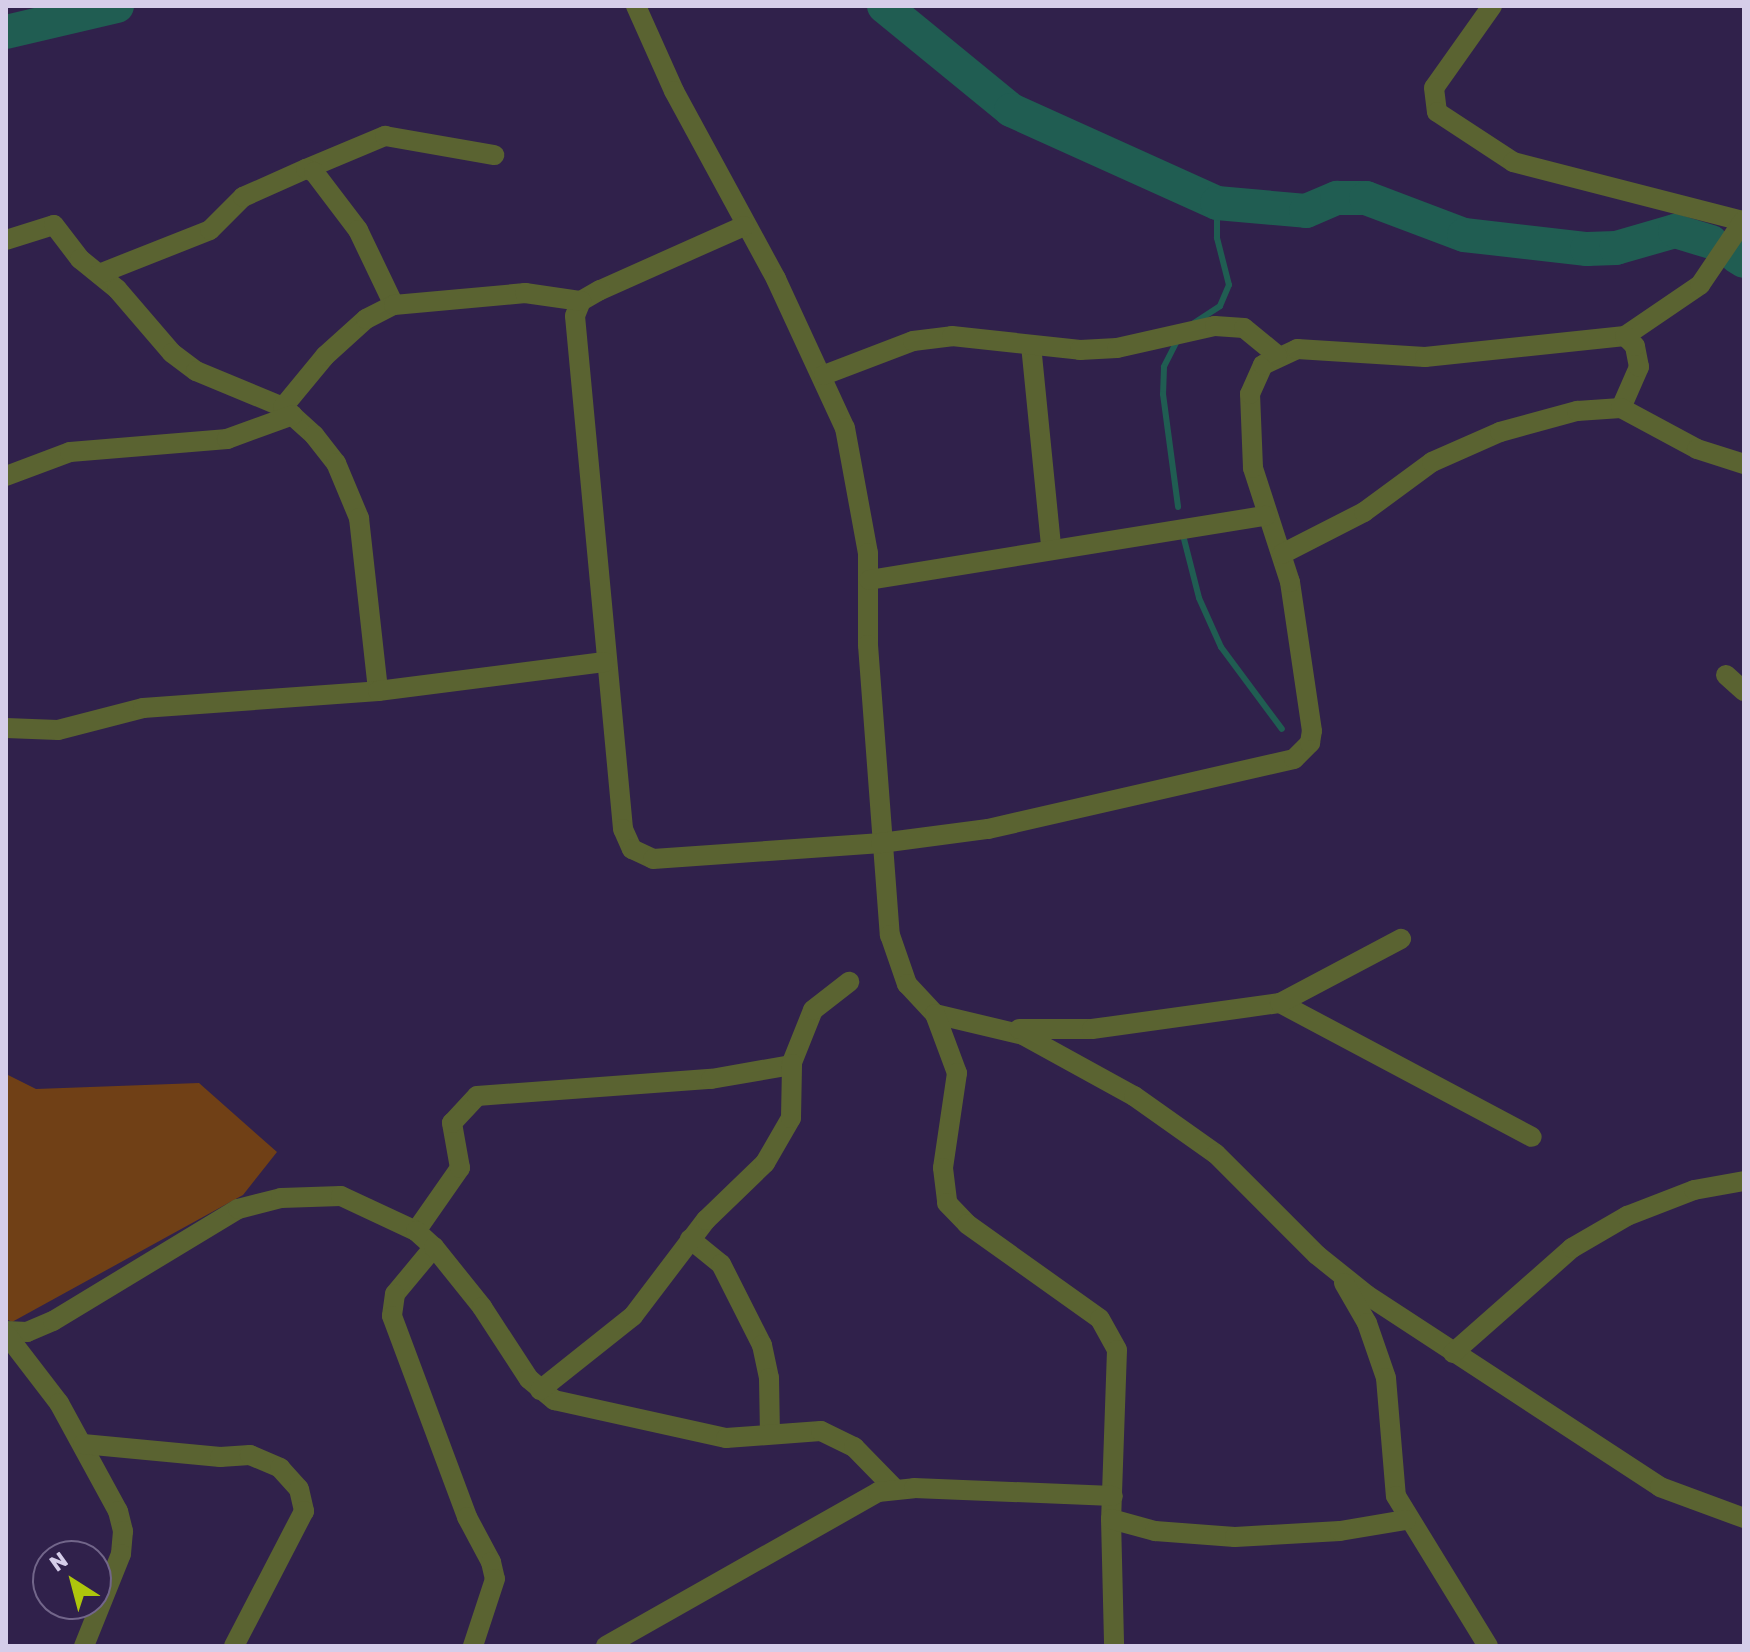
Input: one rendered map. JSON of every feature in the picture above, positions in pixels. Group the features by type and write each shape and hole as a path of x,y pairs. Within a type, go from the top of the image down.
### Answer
{"street":[{"path":"636,6 744,226 824,375 854,461 869,580 868,645 890,935 899,968 916,996 935,1014 957,1073 943,1168 947,1203 967,1224 1100,1319 1111,1334 1118,1367 1111,1519 1114,1646"},
{"path":"581,301 573,334 623,829 632,849 653,859 881,843 988,829 1282,764 1304,753 1312,731 1282,554 1266,516 1253,468 1250,394 1263,365 1277,355 1318,347 1425,357 1625,336 1700,285 1737,247 1744,221 1513,162 1437,112 1434,88 1492,6"},
{"path":"99,274 210,230 243,197 385,136 494,155"},
{"path":"306,169 314,172 358,230 394,305"},
{"path":"6,240 54,225 80,259 99,274 184,362 288,411 336,463 351,491 378,691"},
{"path":"6,476 70,452 227,439 288,411 325,356 366,319 394,305 525,293 581,301 744,226"},
{"path":"824,375 913,341 952,336 1031,345 1117,348 1215,326 1244,328 1277,355"},
{"path":"1621,408 1639,367 1635,346 1625,336"},
{"path":"1031,345 1051,547"},
{"path":"1282,554 1364,512 1432,462 1500,432 1577,411 1621,408 1697,449 1744,464"},
{"path":"869,580 1051,547 1266,516"},
{"path":"6,728 58,730 143,708 378,691 604,662"},
{"path":"1726,675 1744,691"},
{"path":"935,1014 1000,1027 1092,1029 1280,1003 1401,939"},
{"path":"540,1390 633,1316 690,1239 765,1163 786,1132 794,1087 792,1064 813,1010 849,982"},
{"path":"1280,1003 1532,1137"},
{"path":"1000,1027 1134,1096 1216,1154 1339,1275 1453,1353 1660,1487 1744,1518"},
{"path":"416,1231 460,1168 452,1123 477,1096 711,1079 792,1064"},
{"path":"1453,1353 1572,1248 1627,1216 1694,1190 1744,1181"},
{"path":"84,1646 121,1554 123,1531 112,1494 83,1444 6,1332 40,1327 167,1247 238,1209 267,1202 341,1196 416,1231 434,1247 540,1390 596,1412 726,1438 821,1431 854,1447 894,1488"},
{"path":"690,1239 721,1264 762,1345 769,1378 770,1434"},
{"path":"434,1247 395,1294 392,1316 467,1517 491,1562 495,1579 473,1646"},
{"path":"1339,1275 1379,1350 1386,1378 1391,1479 1406,1520 1488,1646"},
{"path":"83,1444 220,1457 250,1455 280,1468 299,1489 304,1511 234,1646"},
{"path":"606,1646 878,1492 894,1488 1113,1496"},
{"path":"1111,1519 1155,1531 1235,1537 1325,1533 1406,1520"}],"shaded area":[{"path":"6,1074 36,1089 199,1083 277,1152 243,1195 12,1322 6,1319"}],"waterway":[{"path":"6,32 117,6"},
{"path":"884,6 1011,110 1217,203 1306,211 1337,198 1366,198 1464,235 1587,249 1616,248 1675,231 1711,242"},
{"path":"1194,323 1220,306 1229,285 1217,238 1217,203"},
{"path":"1736,256 1744,261"},
{"path":"1178,339 1164,367 1163,394 1178,507"},
{"path":"1184,539 1199,598 1221,647 1282,729"}]}
